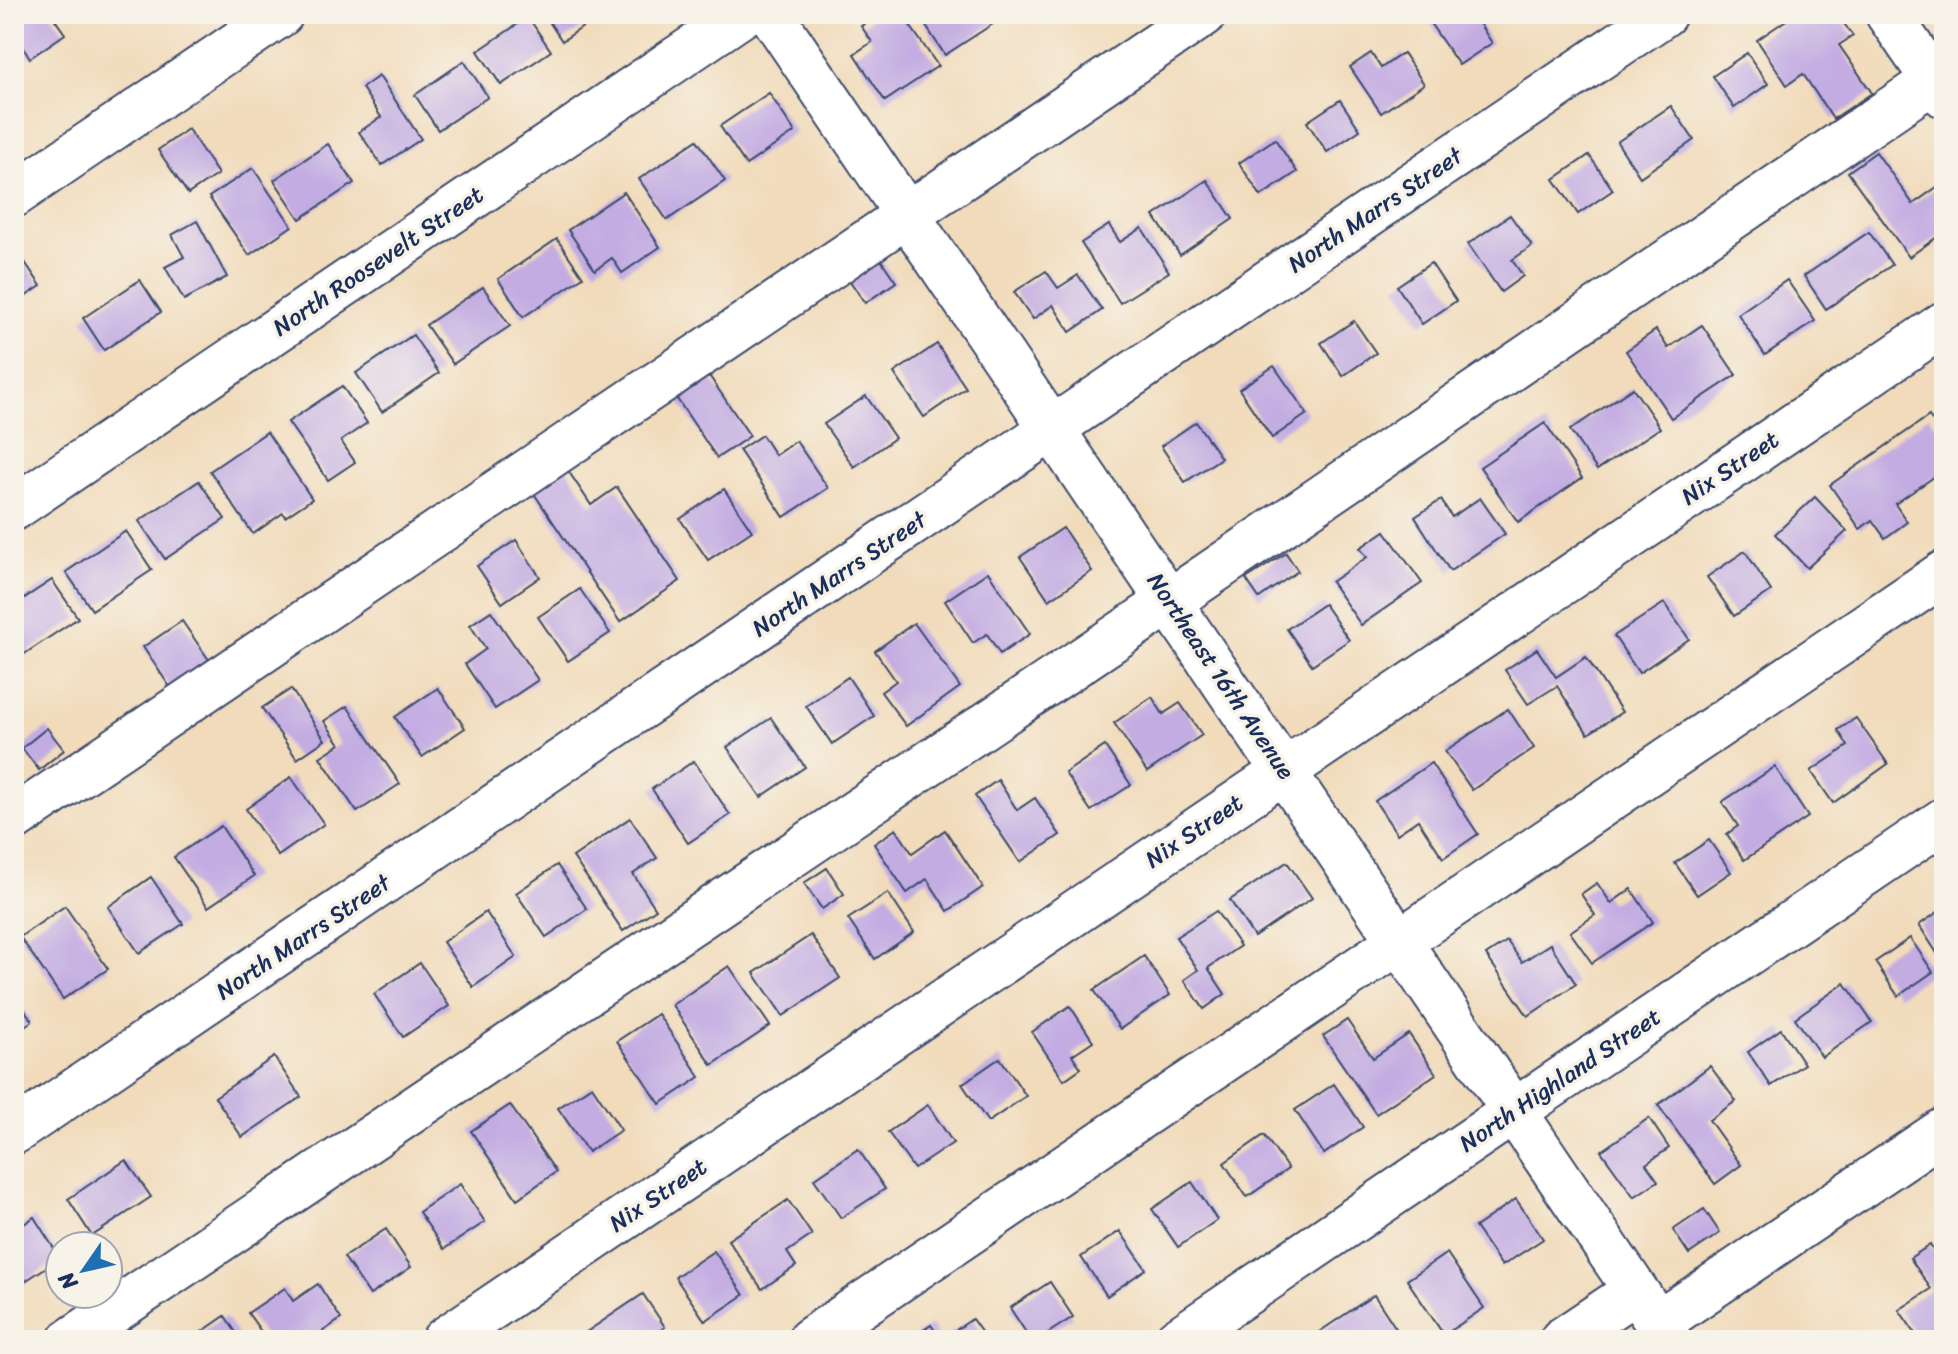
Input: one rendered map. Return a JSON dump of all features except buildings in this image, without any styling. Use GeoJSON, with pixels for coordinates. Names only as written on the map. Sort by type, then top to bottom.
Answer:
{"type":"FeatureCollection","features":[{"type":"Feature","properties":{"kind":"street"},"geometry":{"type":"LineString","coordinates":[[14,195],[281,14]]}},
{"type":"Feature","properties":{"kind":"street","name":"North Roosevelt Street"},"geometry":{"type":"LineString","coordinates":[[14,508],[743,14]]}},
{"type":"Feature","properties":{"kind":"street","name":"Northeast 16th Avenue"},"geometry":{"type":"LineString","coordinates":[[771,14],[1654,1318]]}},
{"type":"Feature","properties":{"kind":"street"},"geometry":{"type":"LineString","coordinates":[[14,819],[1204,14]]}},
{"type":"Feature","properties":{"kind":"street","name":"North Marrs Street"},"geometry":{"type":"LineString","coordinates":[[14,1132],[1664,14]]}},
{"type":"Feature","properties":{"kind":"street"},"geometry":{"type":"LineString","coordinates":[[71,1340],[1939,87],[1888,14]]}},
{"type":"Feature","properties":{"kind":"street","name":"Nix Street"},"geometry":{"type":"LineString","coordinates":[[444,1340],[1944,324]]}},
{"type":"Feature","properties":{"kind":"street"},"geometry":{"type":"LineString","coordinates":[[810,1340],[1944,573]]}},
{"type":"Feature","properties":{"kind":"street","name":"North Highland Street"},"geometry":{"type":"LineString","coordinates":[[1177,1340],[1944,820]]}},
{"type":"Feature","properties":{"kind":"street"},"geometry":{"type":"LineString","coordinates":[[1562,1340],[1654,1318],[1944,1130]]}}]}
